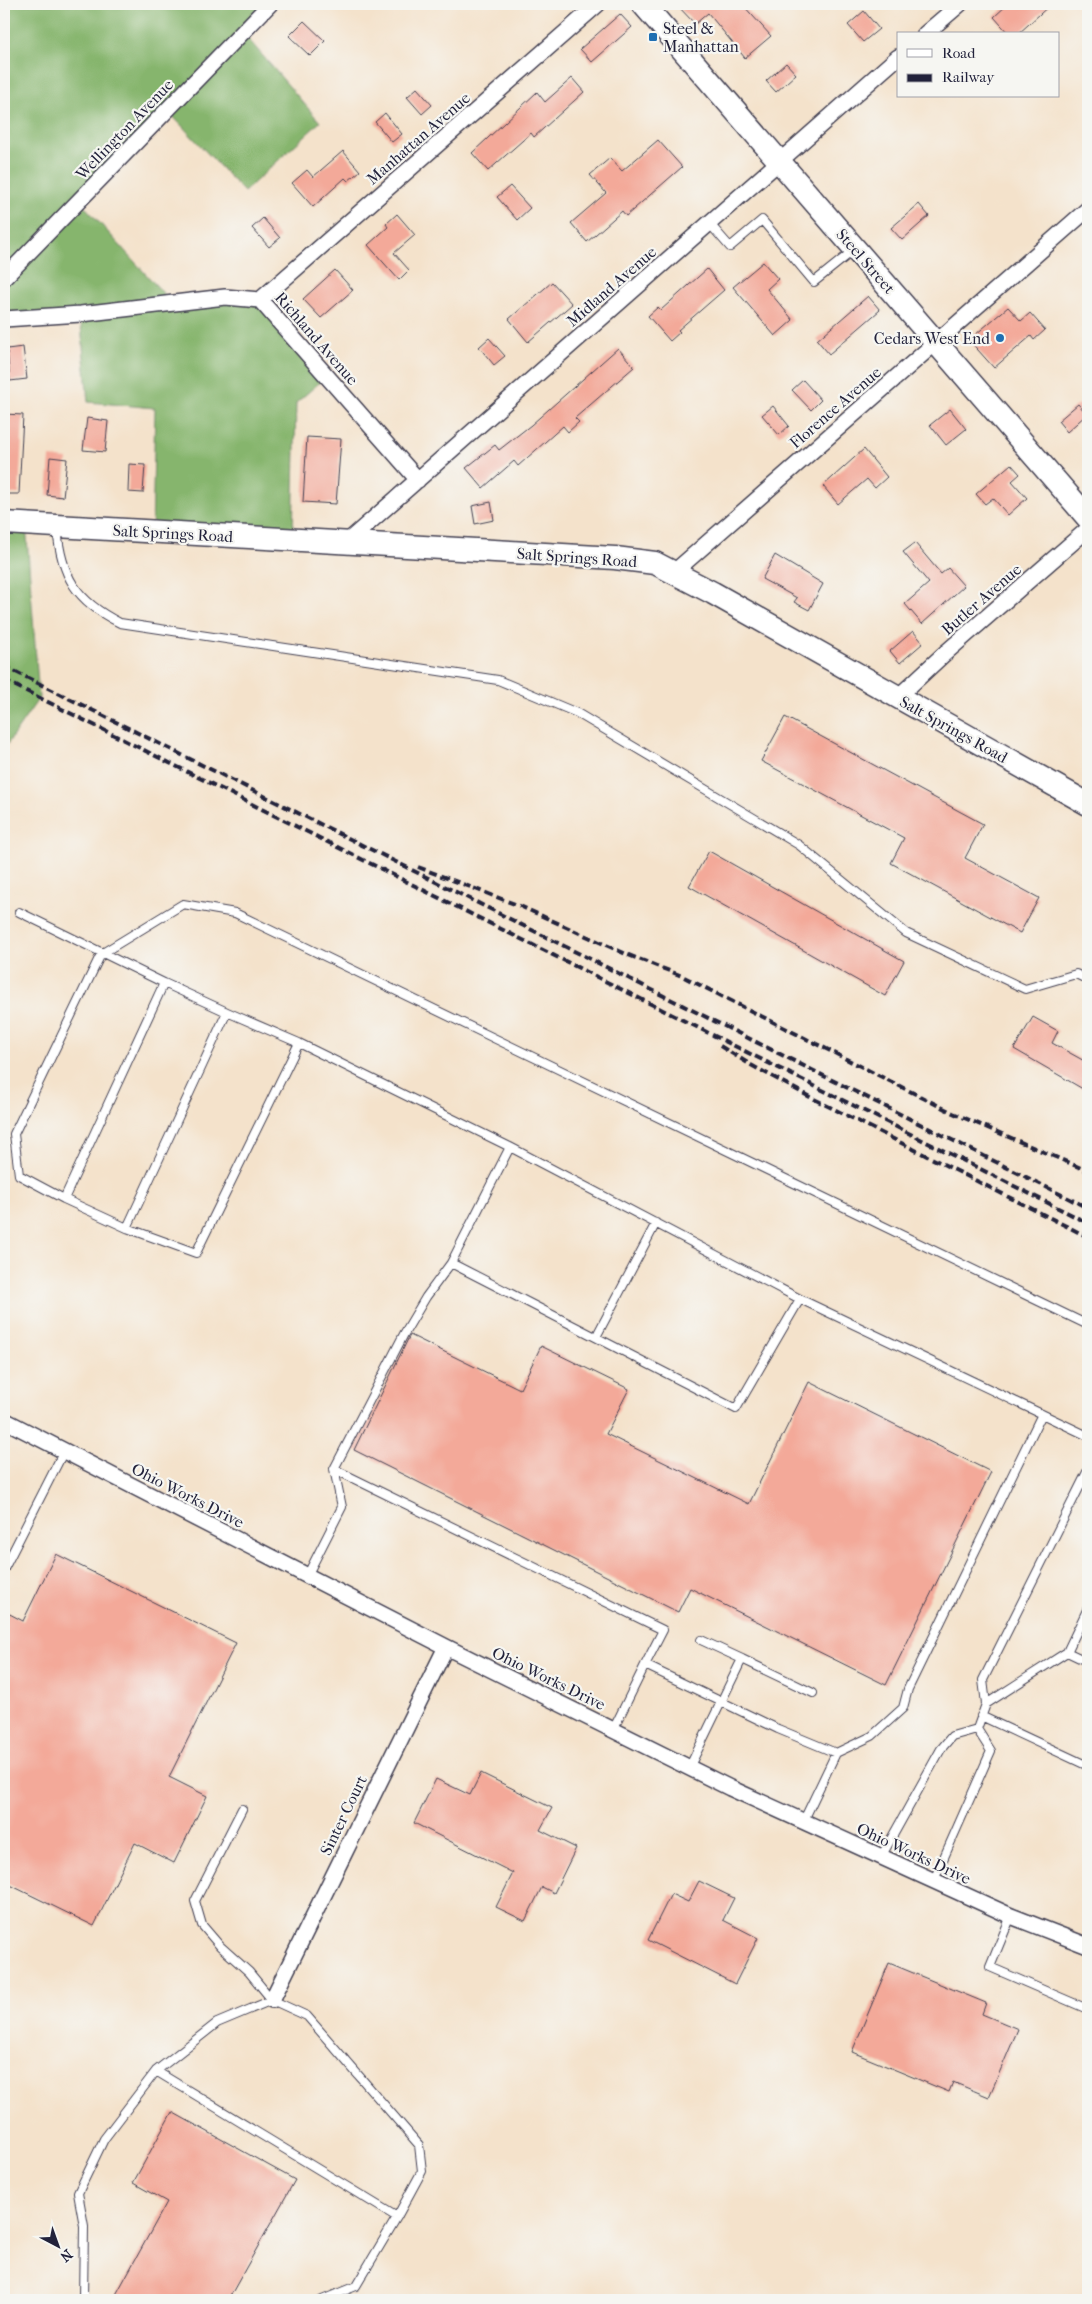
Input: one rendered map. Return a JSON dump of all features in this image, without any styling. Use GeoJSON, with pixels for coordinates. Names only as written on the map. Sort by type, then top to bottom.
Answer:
{"type":"FeatureCollection","features":[{"type":"Feature","properties":{"kind":"street","name":"Wellington Avenue"},"geometry":{"type":"LineString","coordinates":[[4,278],[270,4]]}},
{"type":"Feature","properties":{"kind":"street","name":"Manhattan Avenue"},"geometry":{"type":"LineString","coordinates":[[260,300],[598,4]]}},
{"type":"Feature","properties":{"kind":"street","name":"Steel Street"},"geometry":{"type":"LineString","coordinates":[[643,4],[1088,518]]}},
{"type":"Feature","properties":{"kind":"street"},"geometry":{"type":"LineString","coordinates":[[927,32],[960,4]]}},
{"type":"Feature","properties":{"kind":"street","name":"Midland Avenue"},"geometry":{"type":"LineString","coordinates":[[347,542],[897,58]]}},
{"type":"Feature","properties":{"kind":"street","name":"Florence Avenue"},"geometry":{"type":"LineString","coordinates":[[673,573],[1088,209]]}},
{"type":"Feature","properties":{"kind":"street","name":"Richland Avenue"},"geometry":{"type":"LineString","coordinates":[[4,319],[81,314],[225,297],[260,300],[418,480]]}},
{"type":"Feature","properties":{"kind":"street","name":"Salt Springs Road"},"geometry":{"type":"LineString","coordinates":[[4,523],[347,542],[655,563],[1088,804]]}},
{"type":"Feature","properties":{"kind":"street","name":"Butler Avenue"},"geometry":{"type":"LineString","coordinates":[[898,697],[942,655],[1088,529]]}},
{"type":"Feature","properties":{"kind":"street","name":"Ohio Works Drive"},"geometry":{"type":"LineString","coordinates":[[4,1420],[446,1647],[689,1768],[1010,1916],[1088,1946]]}},
{"type":"Feature","properties":{"kind":"street","name":"Sinter Court"},"geometry":{"type":"LineString","coordinates":[[272,2000],[446,1647]]}},
{"type":"Feature","properties":{"kind":"lane"},"geometry":{"type":"LineString","coordinates":[[709,223],[730,248],[762,220],[814,282],[855,249]]}},
{"type":"Feature","properties":{"kind":"lane"},"geometry":{"type":"LineString","coordinates":[[57,526],[60,557],[71,583],[96,611],[120,623],[498,680],[577,713],[799,844],[906,933],[1025,989],[1076,974],[1088,980]]}},
{"type":"Feature","properties":{"kind":"lane"},"geometry":{"type":"LineString","coordinates":[[299,1043],[196,1253],[127,1228],[18,1175],[14,1134],[101,954],[182,904],[235,913],[1088,1325]]}},
{"type":"Feature","properties":{"kind":"lane"},"geometry":{"type":"LineString","coordinates":[[19,912],[101,954],[299,1043],[510,1147],[800,1299],[1088,1436]]}},
{"type":"Feature","properties":{"kind":"lane"},"geometry":{"type":"LineString","coordinates":[[64,1199],[164,983]]}},
{"type":"Feature","properties":{"kind":"lane"},"geometry":{"type":"LineString","coordinates":[[127,1228],[227,1012]]}},
{"type":"Feature","properties":{"kind":"lane"},"geometry":{"type":"LineString","coordinates":[[307,1576],[342,1507],[334,1469],[404,1334],[426,1297],[452,1262],[510,1147]]}},
{"type":"Feature","properties":{"kind":"lane"},"geometry":{"type":"LineString","coordinates":[[596,1337],[656,1224]]}},
{"type":"Feature","properties":{"kind":"lane"},"geometry":{"type":"LineString","coordinates":[[452,1262],[736,1409],[800,1299]]}},
{"type":"Feature","properties":{"kind":"lane"},"geometry":{"type":"LineString","coordinates":[[803,1822],[836,1753],[872,1736],[903,1708],[908,1689],[1042,1414]]}},
{"type":"Feature","properties":{"kind":"lane"},"geometry":{"type":"LineString","coordinates":[[4,1569],[7,1555],[64,1451]]}},
{"type":"Feature","properties":{"kind":"lane"},"geometry":{"type":"LineString","coordinates":[[334,1469],[663,1630],[613,1730]]}},
{"type":"Feature","properties":{"kind":"lane"},"geometry":{"type":"LineString","coordinates":[[934,1880],[990,1751],[977,1729],[986,1704],[983,1680],[1088,1470]]}},
{"type":"Feature","properties":{"kind":"lane"},"geometry":{"type":"LineString","coordinates":[[986,1704],[1067,1652],[1088,1608]]}},
{"type":"Feature","properties":{"kind":"lane"},"geometry":{"type":"LineString","coordinates":[[701,1640],[813,1693]]}},
{"type":"Feature","properties":{"kind":"lane"},"geometry":{"type":"LineString","coordinates":[[1067,1652],[1088,1662]]}},
{"type":"Feature","properties":{"kind":"lane"},"geometry":{"type":"LineString","coordinates":[[689,1768],[742,1659]]}},
{"type":"Feature","properties":{"kind":"lane"},"geometry":{"type":"LineString","coordinates":[[645,1665],[778,1729],[836,1753]]}},
{"type":"Feature","properties":{"kind":"lane"},"geometry":{"type":"LineString","coordinates":[[981,1716],[1088,1765]]}},
{"type":"Feature","properties":{"kind":"lane"},"geometry":{"type":"LineString","coordinates":[[881,1857],[946,1742],[952,1736],[977,1729]]}},
{"type":"Feature","properties":{"kind":"lane"},"geometry":{"type":"LineString","coordinates":[[242,1809],[195,1901],[202,1925],[220,1946],[249,1972],[272,2000],[307,2016],[419,2145],[422,2171],[356,2286],[322,2300]]}},
{"type":"Feature","properties":{"kind":"lane"},"geometry":{"type":"LineString","coordinates":[[1010,1916],[990,1967],[1086,2008],[1088,2002]]}},
{"type":"Feature","properties":{"kind":"lane"},"geometry":{"type":"LineString","coordinates":[[83,2300],[84,2226],[78,2193],[104,2140],[156,2072],[217,2023],[272,2000]]}},
{"type":"Feature","properties":{"kind":"lane"},"geometry":{"type":"LineString","coordinates":[[156,2072],[397,2217]]}},
{"type":"Feature","properties":{"kind":"green space"},"geometry":{"type":"Polygon","coordinates":[[[4,4],[270,4],[243,33],[320,122],[244,192],[167,110],[79,200],[172,303],[260,300],[327,376],[296,403],[293,540],[152,532],[155,408],[88,402],[80,314],[4,319],[4,4]]]}},
{"type":"Feature","properties":{"kind":"green space"},"geometry":{"type":"Polygon","coordinates":[[[4,523],[26,524],[39,698],[6,746],[4,745],[4,523]]]}},
{"type":"Feature","properties":{"kind":"building"},"geometry":{"type":"Polygon","coordinates":[[[676,4],[742,4],[771,36],[745,58],[708,13],[695,24],[676,4]]]}},
{"type":"Feature","properties":{"kind":"building"},"geometry":{"type":"Polygon","coordinates":[[[1008,4],[1051,4],[1020,32],[1007,32],[994,17],[1008,4]]]}},
{"type":"Feature","properties":{"kind":"building"},"geometry":{"type":"Polygon","coordinates":[[[864,11],[879,29],[863,42],[848,25],[864,11]]]}},
{"type":"Feature","properties":{"kind":"building"},"geometry":{"type":"Polygon","coordinates":[[[620,14],[632,27],[592,62],[580,49],[620,14]]]}},
{"type":"Feature","properties":{"kind":"building"},"geometry":{"type":"Polygon","coordinates":[[[304,21],[325,41],[310,56],[289,36],[304,21]]]}},
{"type":"Feature","properties":{"kind":"building"},"geometry":{"type":"Polygon","coordinates":[[[786,63],[796,74],[776,92],[766,81],[786,63]]]}},
{"type":"Feature","properties":{"kind":"building"},"geometry":{"type":"Polygon","coordinates":[[[572,78],[584,92],[534,137],[531,133],[488,171],[472,153],[537,92],[545,102],[572,78]]]}},
{"type":"Feature","properties":{"kind":"building"},"geometry":{"type":"Polygon","coordinates":[[[417,88],[432,105],[422,114],[407,97],[417,88]]]}},
{"type":"Feature","properties":{"kind":"building"},"geometry":{"type":"Polygon","coordinates":[[[385,113],[402,134],[392,142],[375,122],[385,113]]]}},
{"type":"Feature","properties":{"kind":"building"},"geometry":{"type":"Polygon","coordinates":[[[658,140],[682,167],[626,216],[622,211],[587,242],[571,223],[606,193],[590,175],[610,158],[622,171],[658,140]]]}},
{"type":"Feature","properties":{"kind":"building"},"geometry":{"type":"Polygon","coordinates":[[[343,151],[360,171],[348,181],[345,178],[313,207],[292,183],[307,170],[313,177],[343,151]]]}},
{"type":"Feature","properties":{"kind":"building"},"geometry":{"type":"Polygon","coordinates":[[[510,186],[530,208],[517,220],[497,197],[510,186]]]}},
{"type":"Feature","properties":{"kind":"building"},"geometry":{"type":"Polygon","coordinates":[[[919,204],[929,216],[902,240],[891,228],[919,204]]]}},
{"type":"Feature","properties":{"kind":"building"},"geometry":{"type":"Polygon","coordinates":[[[397,214],[415,235],[394,253],[409,270],[399,280],[368,245],[388,227],[386,224],[397,214]]]}},
{"type":"Feature","properties":{"kind":"building"},"geometry":{"type":"Polygon","coordinates":[[[263,218],[280,238],[269,247],[252,228],[263,218]]]}},
{"type":"Feature","properties":{"kind":"building"},"geometry":{"type":"Polygon","coordinates":[[[763,262],[778,279],[767,289],[793,320],[775,336],[733,287],[763,262]]]}},
{"type":"Feature","properties":{"kind":"building"},"geometry":{"type":"Polygon","coordinates":[[[707,269],[724,290],[678,330],[680,332],[670,341],[648,316],[658,307],[661,310],[707,269]]]}},
{"type":"Feature","properties":{"kind":"building"},"geometry":{"type":"Polygon","coordinates":[[[335,270],[353,290],[321,318],[303,299],[335,270]]]}},
{"type":"Feature","properties":{"kind":"building"},"geometry":{"type":"Polygon","coordinates":[[[552,282],[572,304],[528,342],[509,319],[552,282]]]}},
{"type":"Feature","properties":{"kind":"building"},"geometry":{"type":"Polygon","coordinates":[[[868,296],[880,310],[829,354],[817,340],[868,296]]]}},
{"type":"Feature","properties":{"kind":"building","name":"Cedars West End"},"geometry":{"type":"Polygon","coordinates":[[[1008,307],[1021,321],[1030,313],[1045,330],[1034,340],[1031,336],[994,368],[969,340],[1008,307]]]}},
{"type":"Feature","properties":{"kind":"building"},"geometry":{"type":"Polygon","coordinates":[[[489,338],[505,356],[494,365],[479,347],[489,338]]]}},
{"type":"Feature","properties":{"kind":"building"},"geometry":{"type":"Polygon","coordinates":[[[23,347],[27,379],[10,381],[7,349],[23,347]]]}},
{"type":"Feature","properties":{"kind":"building"},"geometry":{"type":"Polygon","coordinates":[[[618,348],[634,367],[575,418],[579,422],[568,432],[563,426],[518,466],[514,461],[483,488],[466,468],[495,445],[499,450],[531,425],[618,348]]]}},
{"type":"Feature","properties":{"kind":"building"},"geometry":{"type":"Polygon","coordinates":[[[803,380],[821,400],[811,410],[792,390],[803,380]]]}},
{"type":"Feature","properties":{"kind":"building"},"geometry":{"type":"Polygon","coordinates":[[[1078,404],[1087,414],[1067,432],[1058,421],[1078,404]]]}},
{"type":"Feature","properties":{"kind":"building"},"geometry":{"type":"Polygon","coordinates":[[[773,406],[789,426],[779,435],[762,415],[773,406]]]}},
{"type":"Feature","properties":{"kind":"building"},"geometry":{"type":"Polygon","coordinates":[[[950,409],[966,429],[946,445],[930,425],[950,409]]]}},
{"type":"Feature","properties":{"kind":"building"},"geometry":{"type":"Polygon","coordinates":[[[4,414],[23,415],[19,494],[4,494],[4,414]]]}},
{"type":"Feature","properties":{"kind":"building"},"geometry":{"type":"Polygon","coordinates":[[[87,418],[108,421],[105,452],[83,450],[87,418]]]}},
{"type":"Feature","properties":{"kind":"building"},"geometry":{"type":"Polygon","coordinates":[[[307,437],[341,439],[336,504],[303,502],[307,437]]]}},
{"type":"Feature","properties":{"kind":"building"},"geometry":{"type":"Polygon","coordinates":[[[864,449],[887,477],[875,488],[867,479],[838,504],[823,486],[864,449]]]}},
{"type":"Feature","properties":{"kind":"building"},"geometry":{"type":"Polygon","coordinates":[[[50,457],[67,459],[63,497],[47,495],[50,457]]]}},
{"type":"Feature","properties":{"kind":"building"},"geometry":{"type":"Polygon","coordinates":[[[129,464],[145,465],[143,493],[128,492],[129,464]]]}},
{"type":"Feature","properties":{"kind":"building"},"geometry":{"type":"Polygon","coordinates":[[[1011,464],[1020,474],[1012,481],[1027,498],[1008,515],[993,498],[985,504],[976,494],[1011,464]]]}},
{"type":"Feature","properties":{"kind":"building"},"geometry":{"type":"Polygon","coordinates":[[[491,502],[494,520],[475,524],[472,506],[491,502]]]}},
{"type":"Feature","properties":{"kind":"building"},"geometry":{"type":"Polygon","coordinates":[[[915,543],[941,574],[948,568],[964,586],[922,624],[905,604],[929,583],[903,552],[915,543]]]}},
{"type":"Feature","properties":{"kind":"building"},"geometry":{"type":"Polygon","coordinates":[[[775,555],[823,584],[809,610],[794,602],[797,598],[762,579],[775,555]]]}},
{"type":"Feature","properties":{"kind":"building"},"geometry":{"type":"Polygon","coordinates":[[[913,631],[923,643],[900,663],[890,651],[913,631]]]}},
{"type":"Feature","properties":{"kind":"building"},"geometry":{"type":"Polygon","coordinates":[[[785,717],[983,824],[965,858],[1039,898],[1020,933],[891,863],[904,838],[761,761],[785,717]]]}},
{"type":"Feature","properties":{"kind":"building"},"geometry":{"type":"Polygon","coordinates":[[[709,851],[904,961],[885,996],[689,886],[709,851]]]}},
{"type":"Feature","properties":{"kind":"building"},"geometry":{"type":"Polygon","coordinates":[[[1033,1017],[1058,1031],[1052,1043],[1088,1063],[1088,1092],[1014,1049],[1033,1017]]]}},
{"type":"Feature","properties":{"kind":"building"},"geometry":{"type":"Polygon","coordinates":[[[410,1335],[520,1389],[541,1346],[629,1389],[606,1434],[749,1504],[809,1382],[991,1472],[886,1685],[690,1588],[678,1612],[354,1450],[410,1335]]]}},
{"type":"Feature","properties":{"kind":"building"},"geometry":{"type":"Polygon","coordinates":[[[56,1554],[236,1643],[169,1777],[207,1796],[174,1863],[135,1843],[94,1926],[4,1882],[4,1611],[23,1621],[56,1554]]]}},
{"type":"Feature","properties":{"kind":"building"},"geometry":{"type":"Polygon","coordinates":[[[481,1773],[552,1808],[540,1830],[576,1848],[554,1893],[542,1887],[525,1921],[496,1907],[513,1873],[414,1823],[436,1779],[470,1795],[481,1773]]]}},
{"type":"Feature","properties":{"kind":"building"},"geometry":{"type":"Polygon","coordinates":[[[699,1881],[734,1898],[723,1920],[758,1938],[735,1984],[648,1940],[671,1894],[688,1902],[699,1881]]]}},
{"type":"Feature","properties":{"kind":"building"},"geometry":{"type":"Polygon","coordinates":[[[889,1963],[986,2003],[982,2014],[1018,2029],[989,2097],[953,2082],[949,2092],[852,2052],[889,1963]]]}},
{"type":"Feature","properties":{"kind":"building"},"geometry":{"type":"Polygon","coordinates":[[[172,2112],[295,2180],[228,2300],[113,2300],[167,2202],[133,2183],[172,2112]]]}},
{"type":"Feature","properties":{"kind":"railway"},"geometry":{"type":"LineString","coordinates":[[4,666],[1088,1208]]}},
{"type":"Feature","properties":{"kind":"railway"},"geometry":{"type":"LineString","coordinates":[[4,680],[1088,1223]]}},
{"type":"Feature","properties":{"kind":"railway"},"geometry":{"type":"LineString","coordinates":[[418,867],[520,906],[626,954],[682,976],[953,1113],[1088,1171]]}},
{"type":"Feature","properties":{"kind":"railway"},"geometry":{"type":"LineString","coordinates":[[720,1046],[810,1097],[1088,1237]]}},
{"type":"Feature","properties":{"kind":"place","name":"Steel & Manhattan"},"geometry":{"type":"Point","coordinates":[653,37]}},
{"type":"Feature","properties":{"kind":"place","name":"Cedars West End"},"geometry":{"type":"Point","coordinates":[1000,338]}}]}
